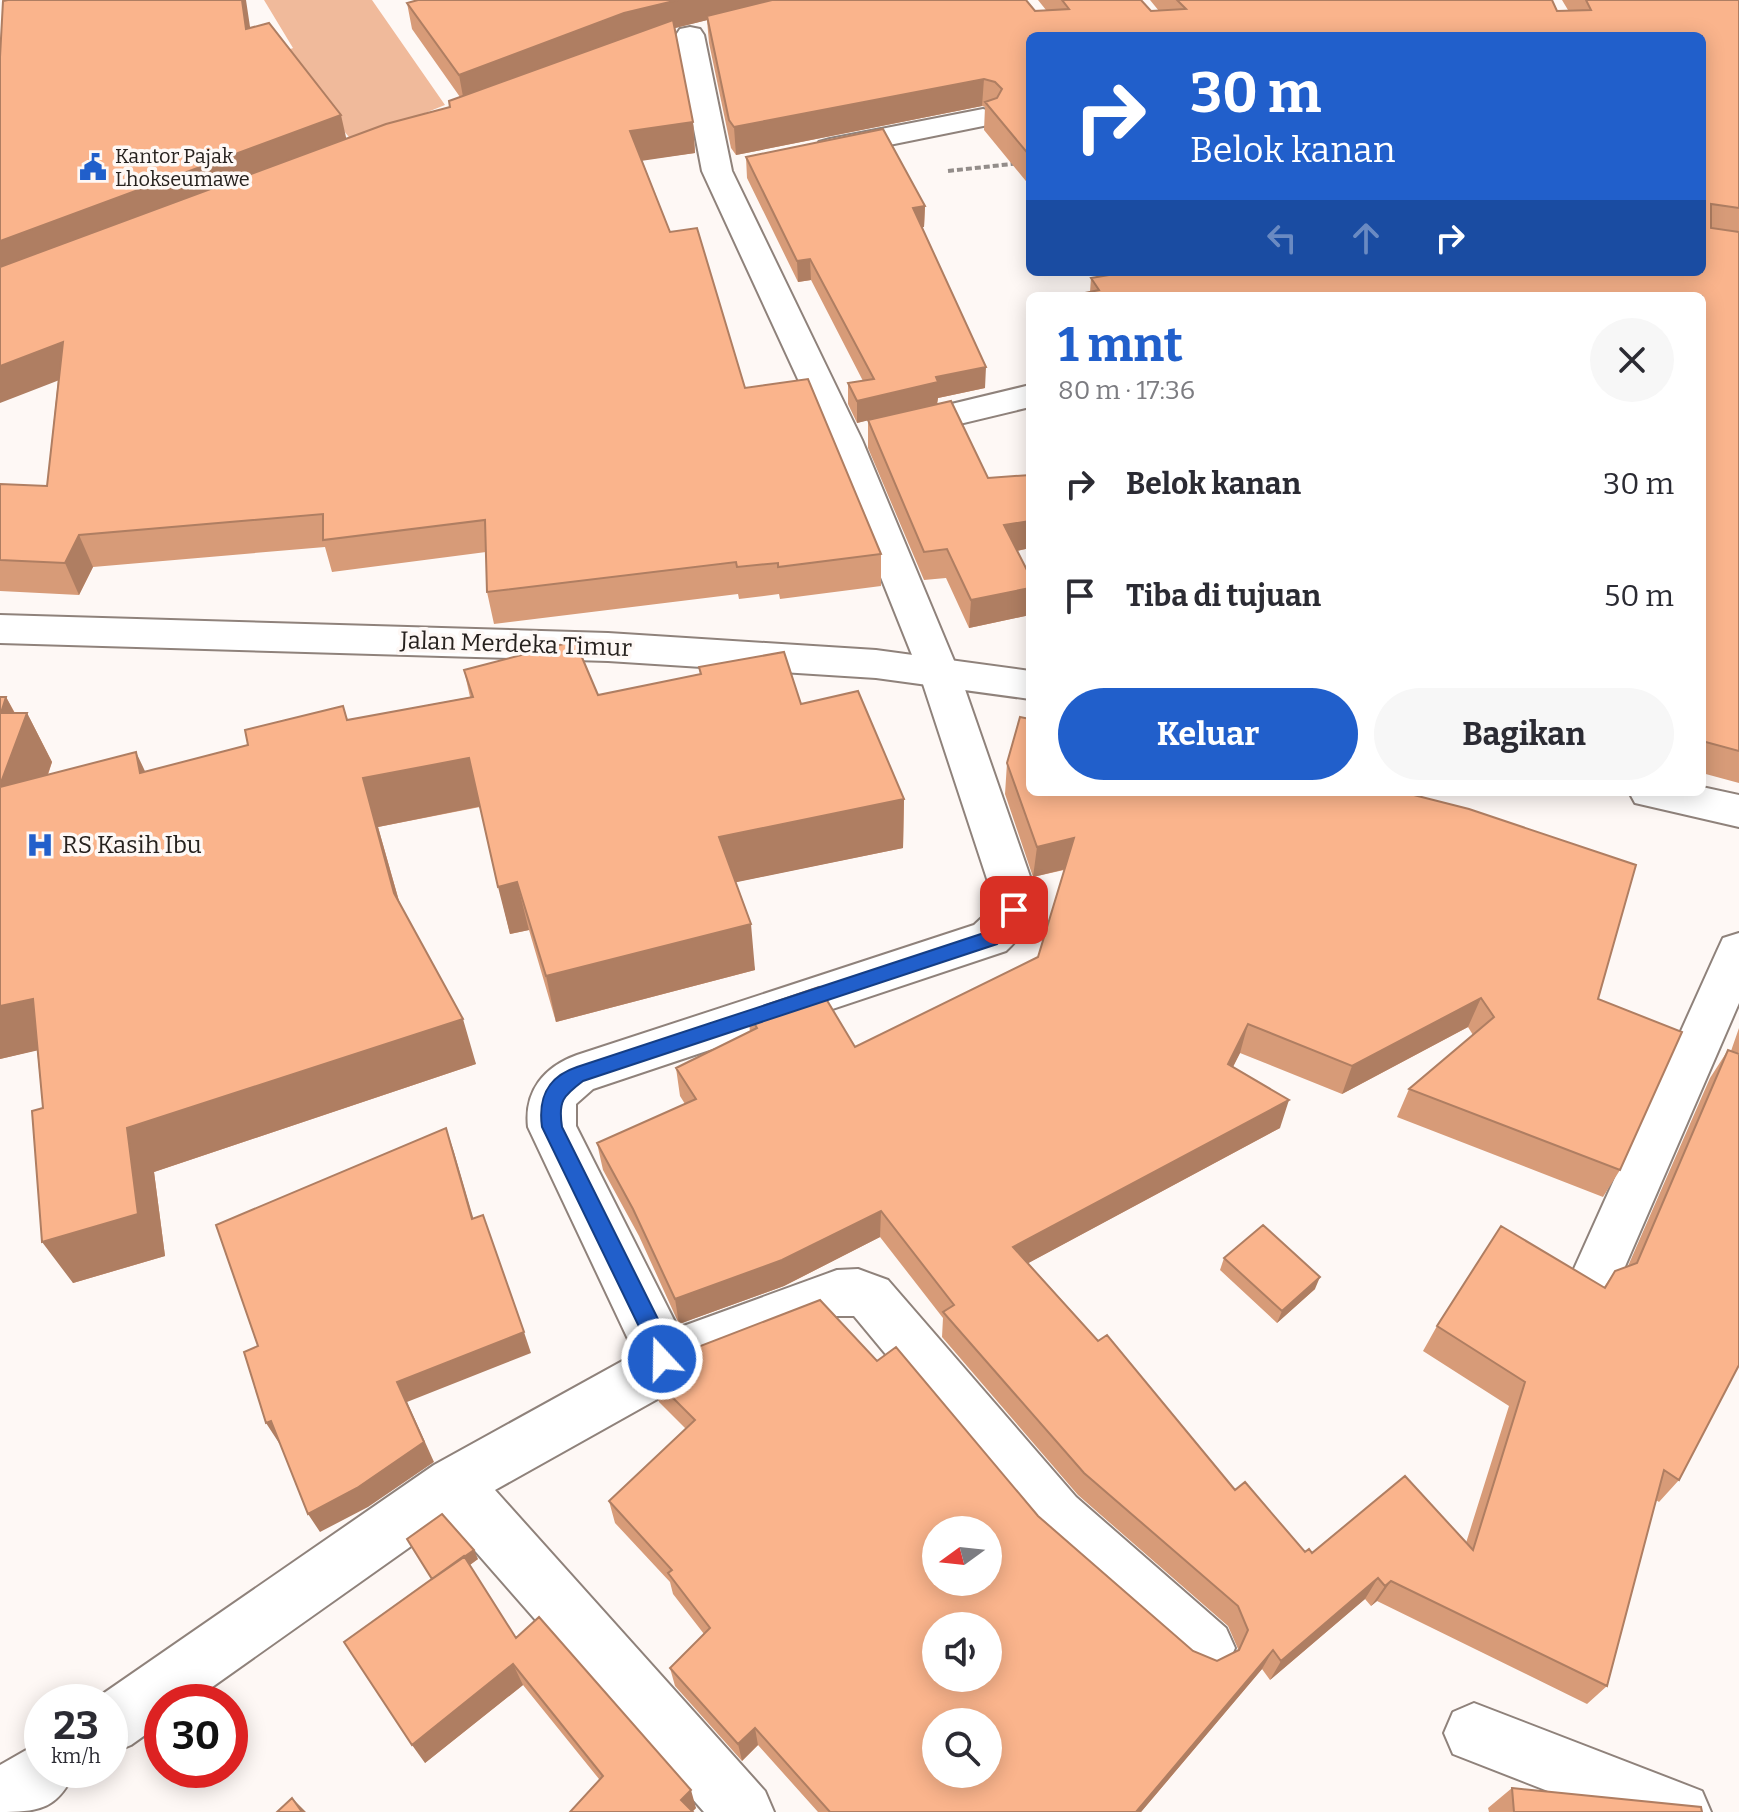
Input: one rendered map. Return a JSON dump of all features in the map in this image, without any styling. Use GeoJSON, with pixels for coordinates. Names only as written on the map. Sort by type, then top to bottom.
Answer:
{"type":"FeatureCollection","features":[{"type":"Feature","properties":{"kind":"street"},"geometry":{"type":"LineString","coordinates":[[662,1359],[657,1339],[552,1127],[549,1106],[554,1091],[577,1075],[990,938],[1007,924],[1014,910],[1013,891],[940,675],[733,168],[691,35]]}},
{"type":"Feature","properties":{"kind":"street"},"geometry":{"type":"LineString","coordinates":[[795,155],[983,118]]}},
{"type":"Feature","properties":{"kind":"street"},"geometry":{"type":"LineString","coordinates":[[844,440],[1026,397]]}},
{"type":"Feature","properties":{"kind":"street","name":"Jalan Merdeka Timur"},"geometry":{"type":"LineString","coordinates":[[0,629],[608,647],[876,664],[1026,685]]}},
{"type":"Feature","properties":{"kind":"street"},"geometry":{"type":"LineString","coordinates":[[1669,796],[1739,811]]}},
{"type":"Feature","properties":{"kind":"street"},"geometry":{"type":"LineString","coordinates":[[1598,1271],[1739,951]]}},
{"type":"Feature","properties":{"kind":"street"},"geometry":{"type":"LineString","coordinates":[[128,1711],[453,1484],[651,1374],[662,1359],[837,1293],[858,1292],[870,1297],[1056,1516],[1206,1648]]}},
{"type":"Feature","properties":{"kind":"street"},"geometry":{"type":"LineString","coordinates":[[453,1484],[744,1812]]}},
{"type":"Feature","properties":{"kind":"street"},"geometry":{"type":"LineString","coordinates":[[1474,1733],[1681,1812]]}},
{"type":"Feature","properties":{"kind":"street"},"geometry":{"type":"LineString","coordinates":[[0,1801],[24,1784]]}},
{"type":"Feature","properties":{"kind":"shaded area"},"geometry":{"type":"Polygon","coordinates":[[[264,0],[372,0],[445,105],[353,142],[280,53],[293,48],[264,0]]]}},
{"type":"Feature","properties":{"kind":"building"},"geometry":{"type":"Polygon","coordinates":[[[242,0],[246,29],[269,23],[341,115],[0,241],[0,57],[3,1],[242,0]]]}},
{"type":"Feature","properties":{"kind":"building"},"geometry":{"type":"Polygon","coordinates":[[[418,0],[678,0],[624,13],[459,75],[407,3],[418,0]]]}},
{"type":"Feature","properties":{"kind":"building"},"geometry":{"type":"Polygon","coordinates":[[[772,0],[1026,0],[1035,11],[1069,9],[1062,0],[1141,0],[1151,11],[1186,9],[1177,0],[1552,0],[1557,11],[1591,10],[1586,0],[1739,0],[1739,208],[1711,204],[1711,228],[1739,232],[1739,751],[1706,742],[1706,292],[1090,292],[1099,290],[1091,278],[1103,276],[1706,276],[1706,32],[1026,32],[1026,151],[985,102],[997,98],[1002,89],[995,82],[984,79],[734,127],[729,120],[707,16],[772,0]]]}},
{"type":"Feature","properties":{"kind":"building"},"geometry":{"type":"Polygon","coordinates":[[[673,20],[693,122],[630,131],[670,232],[697,228],[745,388],[808,379],[881,554],[778,567],[778,563],[737,567],[736,562],[487,592],[485,520],[323,540],[323,514],[79,535],[65,563],[0,560],[0,484],[47,486],[63,342],[0,366],[0,267],[386,124],[450,107],[449,101],[673,20]]]}},
{"type":"Feature","properties":{"kind":"building"},"geometry":{"type":"Polygon","coordinates":[[[883,129],[925,206],[913,208],[986,367],[936,377],[938,382],[857,401],[848,383],[874,379],[810,259],[797,261],[746,157],[883,129]]]}},
{"type":"Feature","properties":{"kind":"building"},"geometry":{"type":"Polygon","coordinates":[[[951,401],[988,478],[1026,475],[1026,522],[1004,525],[1026,568],[1026,589],[971,600],[947,549],[924,552],[868,420],[951,401]]]}},
{"type":"Feature","properties":{"kind":"building"},"geometry":{"type":"Polygon","coordinates":[[[575,641],[598,695],[701,674],[699,667],[784,652],[801,704],[858,691],[904,799],[719,837],[751,924],[546,976],[517,882],[498,887],[469,758],[363,778],[394,893],[463,1019],[127,1128],[138,1214],[42,1242],[32,1111],[43,1108],[33,999],[0,1006],[0,787],[136,752],[140,773],[248,745],[245,730],[343,706],[347,720],[473,697],[464,670],[575,641]]]}},
{"type":"Feature","properties":{"kind":"building"},"geometry":{"type":"Polygon","coordinates":[[[0,697],[6,697],[1,713],[27,713],[0,785],[0,697]]]}},
{"type":"Feature","properties":{"kind":"building"},"geometry":{"type":"Polygon","coordinates":[[[1020,717],[1026,718],[1026,796],[1418,796],[1469,809],[1636,865],[1598,999],[1682,1032],[1620,1170],[1409,1089],[1494,1017],[1481,998],[1352,1066],[1248,1024],[1228,1064],[1289,1100],[1013,1247],[1098,1341],[1107,1335],[1235,1490],[1245,1482],[1305,1552],[1309,1549],[1312,1553],[1405,1476],[1473,1550],[1525,1382],[1437,1326],[1501,1226],[1605,1288],[1615,1271],[1637,1263],[1728,1050],[1739,1054],[1739,1365],[1679,1480],[1664,1470],[1607,1686],[1391,1581],[1385,1586],[1378,1578],[1281,1661],[1273,1650],[1136,1812],[830,1812],[755,1728],[738,1744],[670,1668],[710,1628],[668,1573],[672,1570],[609,1501],[695,1420],[653,1378],[668,1370],[677,1355],[820,1300],[877,1361],[896,1347],[1038,1516],[1193,1651],[1217,1661],[1239,1650],[1248,1630],[1238,1606],[1084,1473],[943,1312],[954,1305],[881,1211],[782,1260],[675,1299],[633,1209],[597,1143],[696,1099],[676,1068],[757,1028],[748,1012],[819,987],[855,1047],[1038,957],[1074,838],[1037,847],[1007,763],[1020,717]]]}},
{"type":"Feature","properties":{"kind":"building"},"geometry":{"type":"Polygon","coordinates":[[[446,1128],[472,1219],[483,1215],[524,1332],[397,1382],[424,1442],[357,1488],[308,1514],[271,1421],[266,1423],[244,1352],[258,1346],[216,1225],[446,1128]]]}},
{"type":"Feature","properties":{"kind":"building"},"geometry":{"type":"Polygon","coordinates":[[[1263,1225],[1320,1277],[1282,1311],[1224,1258],[1263,1225]]]}},
{"type":"Feature","properties":{"kind":"building"},"geometry":{"type":"Polygon","coordinates":[[[442,1514],[474,1550],[432,1579],[407,1539],[442,1514]]]}},
{"type":"Feature","properties":{"kind":"building"},"geometry":{"type":"Polygon","coordinates":[[[464,1556],[516,1638],[539,1617],[691,1790],[681,1800],[693,1812],[570,1812],[603,1776],[513,1664],[412,1745],[344,1642],[464,1556]]]}},
{"type":"Feature","properties":{"kind":"building"},"geometry":{"type":"Polygon","coordinates":[[[1512,1788],[1701,1807],[1702,1812],[1514,1812],[1512,1788]]]}},
{"type":"Feature","properties":{"kind":"building"},"geometry":{"type":"Polygon","coordinates":[[[292,1798],[302,1812],[277,1812],[292,1798]]]}},
{"type":"Feature","properties":{"kind":"place","name":"Kantor Pajak Lhokseumawe"},"geometry":{"type":"Point","coordinates":[93,167]}},
{"type":"Feature","properties":{"kind":"place","name":"RS Kasih Ibu"},"geometry":{"type":"Point","coordinates":[40,845]}},
{"type":"Feature","properties":{"kind":"route"},"geometry":{"type":"LineString","coordinates":[[662,1359],[657,1339],[552,1127],[549,1106],[554,1091],[577,1075],[990,938],[1007,924],[1014,910]]}}]}
